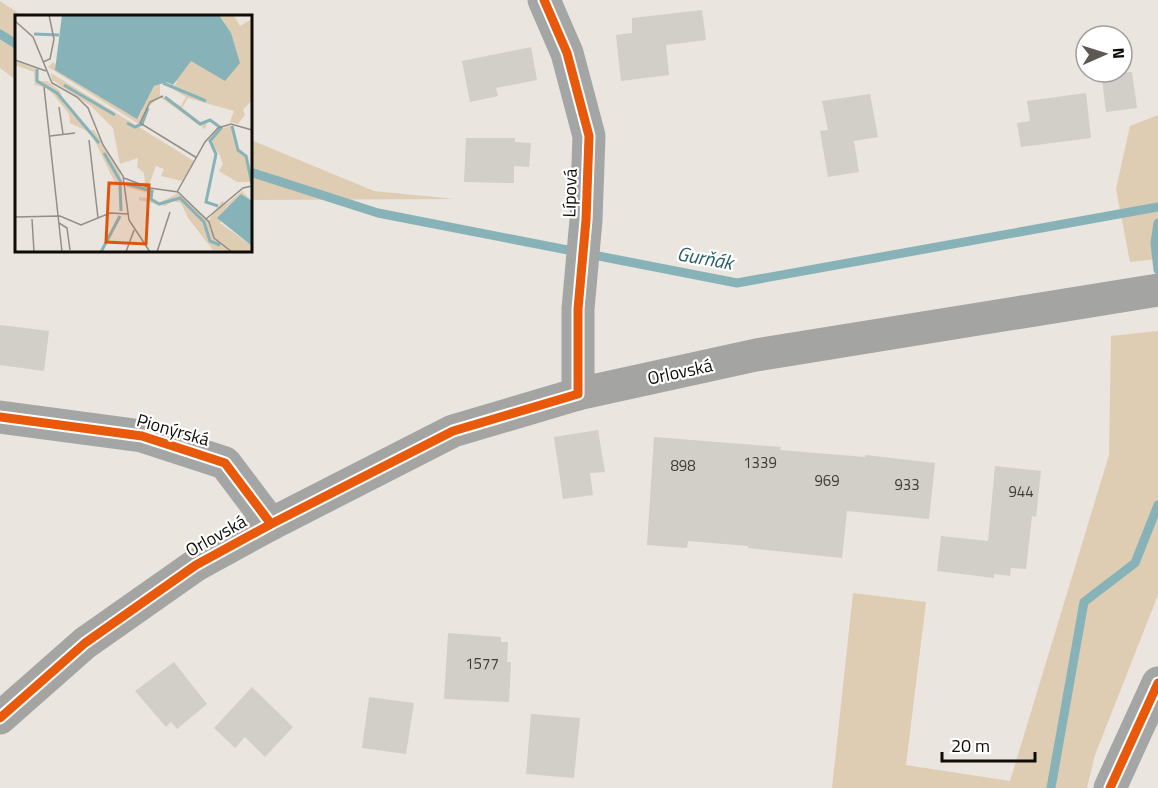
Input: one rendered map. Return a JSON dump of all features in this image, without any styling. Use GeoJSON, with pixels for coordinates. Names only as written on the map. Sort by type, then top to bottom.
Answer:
{"type":"FeatureCollection","features":[{"type":"Feature","properties":{"kind":"main road","name":"Orlovská"},"geometry":{"type":"LineString","coordinates":[[0,718],[85,643],[196,565],[453,431],[578,394],[756,355],[1148,292]]}},
{"type":"Feature","properties":{"kind":"street","name":"Lípová"},"geometry":{"type":"LineString","coordinates":[[544,0],[567,52],[589,136],[586,220],[578,309],[578,394]]}},
{"type":"Feature","properties":{"kind":"street","name":"Pionýrská"},"geometry":{"type":"LineString","coordinates":[[0,417],[142,436],[225,463],[271,524]]}},
{"type":"Feature","properties":{"kind":"street"},"geometry":{"type":"LineString","coordinates":[[1110,788],[1158,682]]}},
{"type":"Feature","properties":{"kind":"shaded area"},"geometry":{"type":"Polygon","coordinates":[[[0,1],[21,15],[15,15],[15,79],[0,68],[0,1]]]}},
{"type":"Feature","properties":{"kind":"shaded area"},"geometry":{"type":"Polygon","coordinates":[[[1158,115],[1158,259],[1130,262],[1116,189],[1130,126],[1158,115]]]}},
{"type":"Feature","properties":{"kind":"shaded area"},"geometry":{"type":"Polygon","coordinates":[[[252,140],[374,191],[455,199],[252,200],[252,140]]]}},
{"type":"Feature","properties":{"kind":"shaded area"},"geometry":{"type":"Polygon","coordinates":[[[1158,331],[1158,595],[1095,755],[1087,788],[832,788],[853,593],[926,602],[906,765],[1010,781],[1109,455],[1111,336],[1158,331]]]}},
{"type":"Feature","properties":{"kind":"building"},"geometry":{"type":"Polygon","coordinates":[[[702,10],[706,40],[666,45],[669,75],[621,81],[616,35],[632,33],[632,18],[702,10]]]}},
{"type":"Feature","properties":{"kind":"building"},"geometry":{"type":"Polygon","coordinates":[[[531,47],[537,80],[496,88],[498,96],[470,102],[462,61],[531,47]]]}},
{"type":"Feature","properties":{"kind":"building"},"geometry":{"type":"Polygon","coordinates":[[[1102,84],[1134,84],[1137,108],[1106,112],[1102,84]]]}},
{"type":"Feature","properties":{"kind":"building"},"geometry":{"type":"Polygon","coordinates":[[[1086,93],[1091,138],[1021,147],[1017,123],[1030,121],[1027,101],[1086,93]]]}},
{"type":"Feature","properties":{"kind":"building"},"geometry":{"type":"Polygon","coordinates":[[[870,94],[878,137],[854,141],[859,172],[828,177],[820,131],[828,130],[822,101],[870,94]]]}},
{"type":"Feature","properties":{"kind":"building"},"geometry":{"type":"Polygon","coordinates":[[[466,138],[515,138],[515,142],[531,143],[529,167],[514,166],[514,183],[464,182],[466,138]]]}},
{"type":"Feature","properties":{"kind":"building"},"geometry":{"type":"Polygon","coordinates":[[[0,325],[49,331],[44,371],[0,365],[0,325]]]}},
{"type":"Feature","properties":{"kind":"building"},"geometry":{"type":"Polygon","coordinates":[[[598,430],[605,472],[590,473],[593,495],[563,499],[554,437],[598,430]]]}},
{"type":"Feature","properties":{"kind":"building"},"geometry":{"type":"Polygon","coordinates":[[[654,437],[935,463],[929,519],[847,511],[842,558],[688,541],[687,548],[647,545],[654,437]]]}},
{"type":"Feature","properties":{"kind":"building"},"geometry":{"type":"Polygon","coordinates":[[[995,466],[1041,471],[1036,517],[1032,516],[1026,569],[1011,568],[1010,576],[994,574],[994,578],[937,571],[941,536],[988,541],[995,466]]]}},
{"type":"Feature","properties":{"kind":"building"},"geometry":{"type":"Polygon","coordinates":[[[448,633],[501,637],[501,642],[508,642],[507,662],[511,662],[509,702],[444,699],[448,633]]]}},
{"type":"Feature","properties":{"kind":"building"},"geometry":{"type":"Polygon","coordinates":[[[174,662],[207,704],[177,729],[171,722],[166,727],[135,691],[174,662]]]}},
{"type":"Feature","properties":{"kind":"building"},"geometry":{"type":"Polygon","coordinates":[[[252,687],[293,727],[265,757],[245,737],[235,748],[214,728],[252,687]]]}},
{"type":"Feature","properties":{"kind":"building"},"geometry":{"type":"Polygon","coordinates":[[[369,697],[414,703],[406,754],[362,748],[369,697]]]}},
{"type":"Feature","properties":{"kind":"building"},"geometry":{"type":"Polygon","coordinates":[[[531,714],[580,718],[574,778],[526,774],[531,714]]]}},
{"type":"Feature","properties":{"kind":"waterway","name":"Gurňák"},"geometry":{"type":"LineString","coordinates":[[0,34],[15,43]]}},
{"type":"Feature","properties":{"kind":"waterway","name":"Gurňák"},"geometry":{"type":"LineString","coordinates":[[252,173],[378,213],[737,283],[1158,207]]}},
{"type":"Feature","properties":{"kind":"waterway"},"geometry":{"type":"LineString","coordinates":[[1158,223],[1155,243],[1158,270]]}},
{"type":"Feature","properties":{"kind":"waterway"},"geometry":{"type":"LineString","coordinates":[[1051,788],[1084,602],[1135,563],[1158,505]]}},
{"type":"Feature","properties":{"kind":"cycle path"},"geometry":{"type":"LineString","coordinates":[[0,718],[85,643],[196,565],[453,431],[578,394],[578,309],[586,220],[589,136],[567,53],[544,0]]}},
{"type":"Feature","properties":{"kind":"cycle path"},"geometry":{"type":"LineString","coordinates":[[0,417],[142,436],[225,463],[271,524]]}},
{"type":"Feature","properties":{"kind":"cycle path"},"geometry":{"type":"LineString","coordinates":[[1110,788],[1158,683]]}}]}
